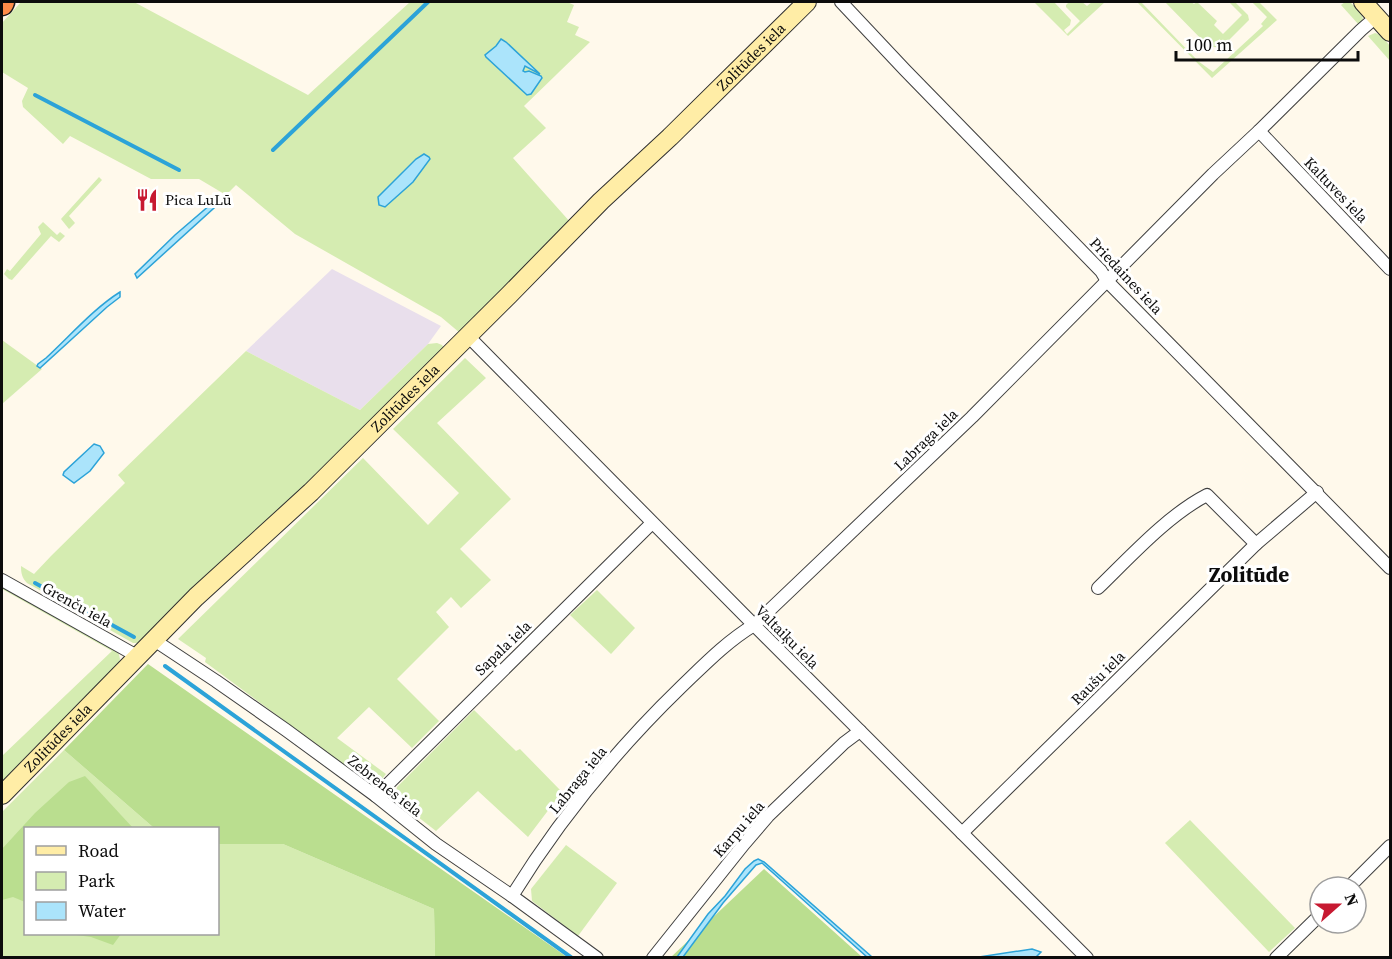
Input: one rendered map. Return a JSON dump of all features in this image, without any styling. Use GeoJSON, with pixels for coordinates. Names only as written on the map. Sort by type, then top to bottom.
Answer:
{"type":"FeatureCollection","features":[{"type":"Feature","properties":{"kind":"street","name":"Zolitūdes iela"},"geometry":{"type":"LineString","coordinates":[[2,795],[196,597],[311,492],[602,201],[807,2]]}},
{"type":"Feature","properties":{"kind":"street","name":"Priedaines iela"},"geometry":{"type":"LineString","coordinates":[[842,2],[1101,271],[1107,280],[1390,568]]}},
{"type":"Feature","properties":{"kind":"street"},"geometry":{"type":"LineString","coordinates":[[1363,2],[1390,32]]}},
{"type":"Feature","properties":{"kind":"street","name":"Labraga iela"},"geometry":{"type":"LineString","coordinates":[[512,896],[555,832],[601,773],[697,671],[737,636],[754,625],[972,417],[1213,174],[1376,17]]}},
{"type":"Feature","properties":{"kind":"street","name":"Kaltuves iela"},"geometry":{"type":"LineString","coordinates":[[1259,131],[1390,269]]}},
{"type":"Feature","properties":{"kind":"street","name":"Valtaiķu iela"},"geometry":{"type":"LineString","coordinates":[[468,336],[1087,957]]}},
{"type":"Feature","properties":{"kind":"street","name":"Raušu iela"},"geometry":{"type":"LineString","coordinates":[[962,833],[1256,544],[1317,492]]}},
{"type":"Feature","properties":{"kind":"street"},"geometry":{"type":"LineString","coordinates":[[1098,588],[1146,541],[1191,503],[1207,495],[1256,544]]}},
{"type":"Feature","properties":{"kind":"street","name":"Sapala iela"},"geometry":{"type":"LineString","coordinates":[[376,796],[652,523]]}},
{"type":"Feature","properties":{"kind":"street","name":"Grenču iela"},"geometry":{"type":"LineString","coordinates":[[2,580],[137,656]]}},
{"type":"Feature","properties":{"kind":"street","name":"Zebrenes iela"},"geometry":{"type":"LineString","coordinates":[[154,640],[286,730],[376,796],[436,844],[597,957]]}},
{"type":"Feature","properties":{"kind":"street","name":"Karpu iela"},"geometry":{"type":"LineString","coordinates":[[653,957],[768,816],[844,743],[860,731]]}},
{"type":"Feature","properties":{"kind":"street"},"geometry":{"type":"LineString","coordinates":[[1361,875],[1390,846]]}},
{"type":"Feature","properties":{"kind":"street"},"geometry":{"type":"LineString","coordinates":[[1276,957],[1308,926]]}},
{"type":"Feature","properties":{"kind":"shaded area"},"geometry":{"type":"Polygon","coordinates":[[[332,269],[441,326],[428,344],[360,410],[246,351],[332,269]]]}},
{"type":"Feature","properties":{"kind":"green space"},"geometry":{"type":"Polygon","coordinates":[[[21,2],[134,2],[308,95],[410,2],[567,2],[574,5],[567,22],[579,27],[575,35],[590,42],[524,106],[546,128],[513,158],[571,223],[460,333],[441,317],[295,234],[236,185],[226,195],[199,179],[151,179],[70,136],[63,144],[23,107],[22,101],[28,88],[2,72],[2,23],[21,2]],[[421,155],[379,197],[385,207],[421,155]]]}},
{"type":"Feature","properties":{"kind":"green space"},"geometry":{"type":"Polygon","coordinates":[[[1034,2],[1054,2],[1071,20],[1070,25],[1064,30],[1067,34],[1080,21],[1066,7],[1069,2],[1082,2],[1087,6],[1092,2],[1105,2],[1068,36],[1034,2]]]}},
{"type":"Feature","properties":{"kind":"green space"},"geometry":{"type":"Polygon","coordinates":[[[1137,2],[1141,2],[1198,61],[1213,72],[1263,26],[1261,24],[1267,17],[1252,2],[1259,2],[1277,20],[1212,78],[1137,2]]]}},
{"type":"Feature","properties":{"kind":"green space"},"geometry":{"type":"Polygon","coordinates":[[[1165,2],[1194,4],[1197,2],[1217,21],[1214,25],[1223,34],[1242,15],[1229,2],[1235,2],[1248,15],[1249,20],[1222,47],[1209,47],[1165,2]]]}},
{"type":"Feature","properties":{"kind":"green space"},"geometry":{"type":"Polygon","coordinates":[[[1350,2],[1361,13],[1363,19],[1359,25],[1341,5],[1350,2]]]}},
{"type":"Feature","properties":{"kind":"green space"},"geometry":{"type":"Polygon","coordinates":[[[1375,33],[1381,35],[1390,46],[1390,61],[1368,36],[1375,33]]]}},
{"type":"Feature","properties":{"kind":"green space"},"geometry":{"type":"Polygon","coordinates":[[[99,177],[102,180],[69,216],[75,223],[69,229],[61,219],[99,177]]]}},
{"type":"Feature","properties":{"kind":"green space"},"geometry":{"type":"Polygon","coordinates":[[[43,222],[57,235],[60,232],[65,236],[59,242],[51,236],[12,280],[9,279],[4,274],[7,269],[10,271],[41,234],[38,227],[43,222]]]}},
{"type":"Feature","properties":{"kind":"green space"},"geometry":{"type":"Polygon","coordinates":[[[2,340],[42,369],[2,404],[2,340]]]}},
{"type":"Feature","properties":{"kind":"green space"},"geometry":{"type":"Polygon","coordinates":[[[437,343],[444,348],[441,356],[141,643],[133,643],[27,583],[24,579],[21,566],[34,574],[125,483],[118,475],[246,351],[360,410],[428,344],[437,343]]]}},
{"type":"Feature","properties":{"kind":"green space"},"geometry":{"type":"Polygon","coordinates":[[[465,358],[486,378],[437,423],[511,499],[460,549],[491,580],[461,608],[451,597],[436,612],[449,627],[397,679],[439,721],[412,748],[369,707],[337,738],[386,774],[382,779],[366,781],[205,662],[206,658],[178,639],[363,458],[428,525],[459,493],[393,429],[465,358]]]}},
{"type":"Feature","properties":{"kind":"green space"},"geometry":{"type":"Polygon","coordinates":[[[2,586],[118,651],[120,659],[118,667],[44,738],[2,785],[2,756],[112,651],[2,589],[2,586]]]}},
{"type":"Feature","properties":{"kind":"green space"},"geometry":{"type":"Polygon","coordinates":[[[597,590],[635,628],[611,654],[570,615],[597,590]]]}},
{"type":"Feature","properties":{"kind":"green space"},"geometry":{"type":"Polygon","coordinates":[[[148,664],[567,957],[435,957],[434,909],[283,844],[219,844],[219,827],[153,827],[64,750],[148,664]]]}},
{"type":"Feature","properties":{"kind":"green space"},"geometry":{"type":"Polygon","coordinates":[[[474,710],[516,751],[520,749],[562,792],[528,837],[478,791],[436,831],[395,799],[397,787],[474,710]]]}},
{"type":"Feature","properties":{"kind":"green space"},"geometry":{"type":"Polygon","coordinates":[[[64,750],[153,827],[24,827],[24,935],[219,935],[219,844],[283,844],[434,909],[435,957],[2,958],[2,812],[64,750]]]}},
{"type":"Feature","properties":{"kind":"green space"},"geometry":{"type":"Polygon","coordinates":[[[85,776],[132,827],[24,827],[24,902],[13,897],[2,900],[2,849],[35,813],[69,782],[85,776]]]}},
{"type":"Feature","properties":{"kind":"green space"},"geometry":{"type":"Polygon","coordinates":[[[1190,820],[1295,928],[1269,952],[1165,843],[1190,820]]]}},
{"type":"Feature","properties":{"kind":"green space"},"geometry":{"type":"Polygon","coordinates":[[[566,845],[617,883],[578,936],[532,901],[531,889],[566,845]]]}},
{"type":"Feature","properties":{"kind":"green space"},"geometry":{"type":"Polygon","coordinates":[[[764,869],[861,956],[862,957],[670,958],[764,869]]]}},
{"type":"Feature","properties":{"kind":"green space"},"geometry":{"type":"Polygon","coordinates":[[[76,935],[120,935],[113,945],[91,937],[76,935]]]}},
{"type":"Feature","properties":{"kind":"water"},"geometry":{"type":"Polygon","coordinates":[[[501,39],[540,74],[525,66],[523,71],[529,71],[542,78],[531,94],[527,95],[486,57],[485,55],[501,39]]]}},
{"type":"Feature","properties":{"kind":"water"},"geometry":{"type":"Polygon","coordinates":[[[424,154],[430,159],[413,182],[385,207],[379,205],[378,197],[416,159],[424,154]]]}},
{"type":"Feature","properties":{"kind":"water"},"geometry":{"type":"Polygon","coordinates":[[[210,205],[214,208],[137,278],[135,274],[210,205]]]}},
{"type":"Feature","properties":{"kind":"water"},"geometry":{"type":"Polygon","coordinates":[[[120,292],[120,297],[40,368],[37,366],[91,315],[120,292]]]}},
{"type":"Feature","properties":{"kind":"water"},"geometry":{"type":"Polygon","coordinates":[[[94,444],[100,446],[104,453],[90,471],[74,483],[63,475],[64,472],[94,444]]]}},
{"type":"Feature","properties":{"kind":"water"},"geometry":{"type":"Polygon","coordinates":[[[758,859],[872,957],[867,957],[762,863],[756,865],[723,903],[683,957],[677,957],[745,869],[758,859]]]}},
{"type":"Feature","properties":{"kind":"water"},"geometry":{"type":"Polygon","coordinates":[[[1032,949],[1041,952],[1036,957],[979,957],[1032,949]]]}},
{"type":"Feature","properties":{"kind":"waterway"},"geometry":{"type":"LineString","coordinates":[[273,150],[428,2]]}},
{"type":"Feature","properties":{"kind":"waterway"},"geometry":{"type":"LineString","coordinates":[[35,95],[179,170]]}},
{"type":"Feature","properties":{"kind":"waterway"},"geometry":{"type":"LineString","coordinates":[[35,583],[134,637]]}},
{"type":"Feature","properties":{"kind":"waterway"},"geometry":{"type":"LineString","coordinates":[[165,666],[572,958]]}},
{"type":"Feature","properties":{"kind":"place","name":"Pica LuLū"},"geometry":{"type":"Point","coordinates":[147,200]}},
{"type":"Feature","properties":{"kind":"district","name":"Zolitūde"},"geometry":{"type":"Point","coordinates":[1249,575]}}]}
